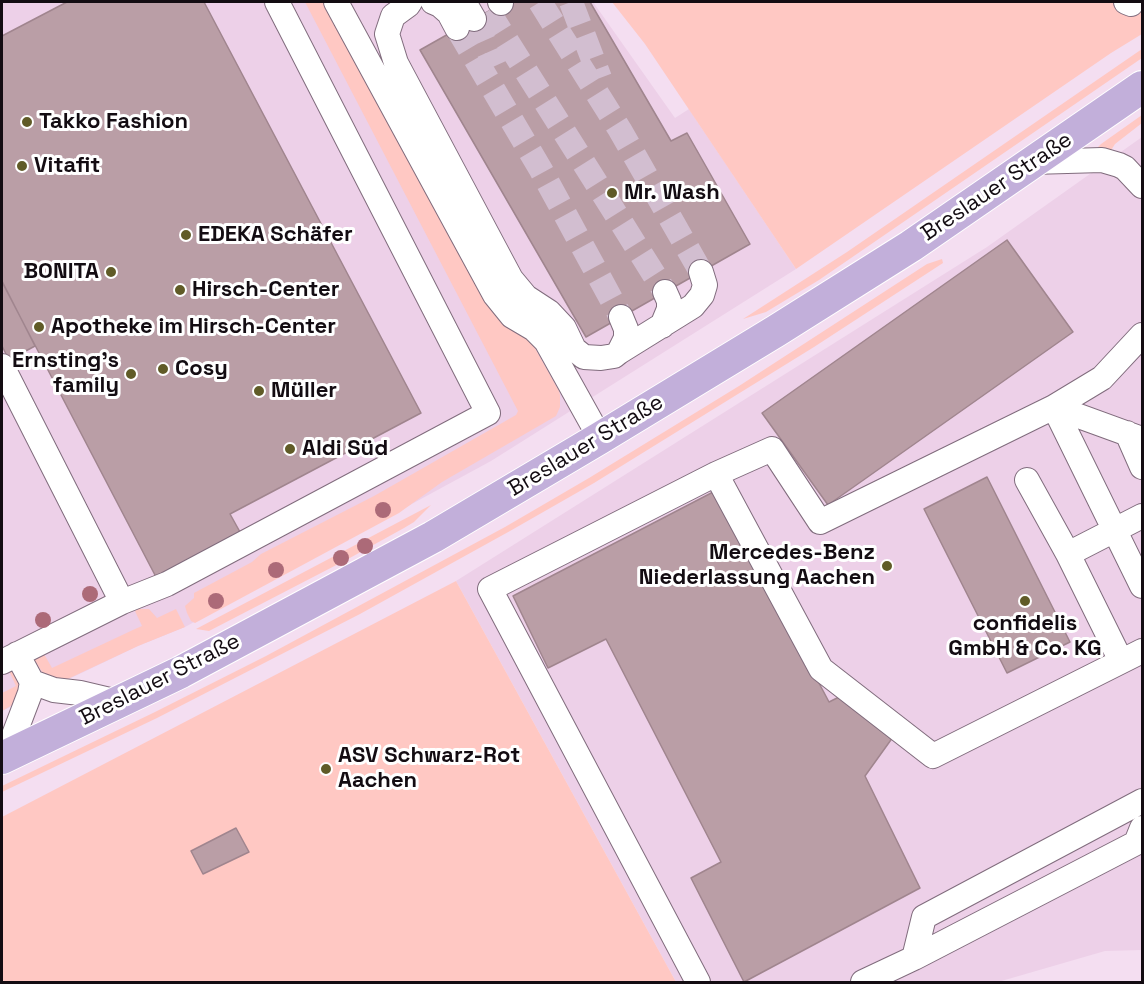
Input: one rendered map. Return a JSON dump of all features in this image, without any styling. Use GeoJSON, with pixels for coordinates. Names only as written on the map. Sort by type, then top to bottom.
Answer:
{"type":"FeatureCollection","features":[{"type":"Feature","properties":{"kind":"main road","name":"Breslauer Straße"},"geometry":{"type":"LineString","coordinates":[[4,757],[242,639],[434,537],[776,332],[901,252],[1143,87]]}},
{"type":"Feature","properties":{"kind":"lane"},"geometry":{"type":"LineString","coordinates":[[118,702],[80,693],[54,690],[32,681],[9,658],[122,602],[167,584],[488,413],[277,2]]}},
{"type":"Feature","properties":{"kind":"lane"},"geometry":{"type":"LineString","coordinates":[[336,2],[495,295],[512,316],[534,329],[546,341],[600,438]]}},
{"type":"Feature","properties":{"kind":"lane"},"geometry":{"type":"LineString","coordinates":[[410,2],[393,16],[387,34],[396,63],[511,279],[526,297],[549,312],[564,328],[574,349],[584,357],[614,356],[693,306],[702,295],[705,285],[701,272]]}},
{"type":"Feature","properties":{"kind":"lane"},"geometry":{"type":"LineString","coordinates":[[433,2],[449,13],[481,9]]}},
{"type":"Feature","properties":{"kind":"lane"},"geometry":{"type":"LineString","coordinates":[[1032,162],[1102,160],[1125,168],[1143,186]]}},
{"type":"Feature","properties":{"kind":"lane"},"geometry":{"type":"LineString","coordinates":[[662,326],[669,309],[665,292]]}},
{"type":"Feature","properties":{"kind":"lane"},"geometry":{"type":"LineString","coordinates":[[619,352],[626,338],[626,329],[621,317]]}},
{"type":"Feature","properties":{"kind":"lane"},"geometry":{"type":"LineString","coordinates":[[698,982],[490,588],[716,474],[772,449],[820,522],[1054,407],[1102,378],[1143,335]]}},
{"type":"Feature","properties":{"kind":"lane"},"geometry":{"type":"LineString","coordinates":[[2,366],[122,602]]}},
{"type":"Feature","properties":{"kind":"lane"},"geometry":{"type":"LineString","coordinates":[[1054,407],[1135,436],[1143,467]]}},
{"type":"Feature","properties":{"kind":"lane"},"geometry":{"type":"LineString","coordinates":[[1054,407],[1143,586]]}},
{"type":"Feature","properties":{"kind":"lane"},"geometry":{"type":"LineString","coordinates":[[716,474],[821,669],[933,756],[1143,651]]}},
{"type":"Feature","properties":{"kind":"lane"},"geometry":{"type":"LineString","coordinates":[[1027,480],[1068,554],[1121,661]]}},
{"type":"Feature","properties":{"kind":"lane"},"geometry":{"type":"LineString","coordinates":[[1068,554],[1143,516]]}},
{"type":"Feature","properties":{"kind":"lane"},"geometry":{"type":"LineString","coordinates":[[4,757],[30,693],[32,681]]}},
{"type":"Feature","properties":{"kind":"lane"},"geometry":{"type":"LineString","coordinates":[[914,958],[924,916],[1143,801]]}},
{"type":"Feature","properties":{"kind":"lane"},"geometry":{"type":"LineString","coordinates":[[863,982],[1136,843],[1143,828]]}},
{"type":"Feature","properties":{"kind":"shaded area"},"geometry":{"type":"Polygon","coordinates":[[[2,2],[593,2],[675,118],[689,109],[796,269],[491,461],[185,627],[138,646],[2,711],[2,2]]]}},
{"type":"Feature","properties":{"kind":"shaded area"},"geometry":{"type":"Polygon","coordinates":[[[305,2],[327,2],[489,306],[499,320],[531,341],[559,391],[560,407],[556,416],[442,482],[399,513],[195,623],[191,621],[185,606],[194,598],[194,593],[252,562],[261,554],[374,496],[516,415],[518,411],[305,2]]]}},
{"type":"Feature","properties":{"kind":"shaded area"},"geometry":{"type":"Polygon","coordinates":[[[612,2],[1142,2],[1142,34],[796,269],[645,44],[612,2]]]}},
{"type":"Feature","properties":{"kind":"shaded area"},"geometry":{"type":"Polygon","coordinates":[[[1142,49],[1142,58],[819,280],[766,312],[743,319],[847,252],[1142,49]]]}},
{"type":"Feature","properties":{"kind":"shaded area"},"geometry":{"type":"Polygon","coordinates":[[[1142,115],[1142,123],[1115,144],[1110,152],[1099,151],[1098,147],[1101,144],[1142,115]]]}},
{"type":"Feature","properties":{"kind":"shaded area"},"geometry":{"type":"Polygon","coordinates":[[[1142,137],[1142,950],[1105,951],[998,982],[676,982],[456,581],[987,247],[1142,137]]]}},
{"type":"Feature","properties":{"kind":"shaded area"},"geometry":{"type":"Polygon","coordinates":[[[942,259],[943,263],[814,347],[594,483],[510,531],[360,614],[157,718],[2,792],[2,786],[266,656],[505,527],[739,386],[927,264],[942,259]]]}},
{"type":"Feature","properties":{"kind":"shaded area"},"geometry":{"type":"Polygon","coordinates":[[[431,505],[414,522],[348,559],[209,631],[196,629],[431,505]]]}},
{"type":"Feature","properties":{"kind":"shaded area","name":"ASV Schwarz-Rot Aachen"},"geometry":{"type":"Polygon","coordinates":[[[456,581],[676,982],[2,982],[2,817],[456,581]]]}},
{"type":"Feature","properties":{"kind":"shaded area"},"geometry":{"type":"Polygon","coordinates":[[[149,609],[157,618],[176,609],[185,627],[57,684],[44,675],[34,659],[44,654],[52,668],[142,626],[135,611],[149,609]]]}},
{"type":"Feature","properties":{"kind":"shaded area"},"geometry":{"type":"Polygon","coordinates":[[[12,669],[20,687],[21,700],[2,711],[2,693],[16,686],[9,671],[12,669]]]}},
{"type":"Feature","properties":{"kind":"building","name":"Hirsch-Center"},"geometry":{"type":"Polygon","coordinates":[[[67,2],[204,2],[421,413],[230,514],[240,532],[156,577],[2,282],[2,36],[67,2]]]}},
{"type":"Feature","properties":{"kind":"building","name":"Mr. Wash"},"geometry":{"type":"Polygon","coordinates":[[[505,2],[590,2],[671,141],[687,133],[750,244],[586,337],[420,50],[505,2]]]}},
{"type":"Feature","properties":{"kind":"building"},"geometry":{"type":"Polygon","coordinates":[[[1007,240],[1073,332],[828,505],[762,413],[1007,240]]]}},
{"type":"Feature","properties":{"kind":"building"},"geometry":{"type":"Polygon","coordinates":[[[2,281],[35,346],[9,360],[2,346],[2,281]]]}},
{"type":"Feature","properties":{"kind":"building"},"geometry":{"type":"Polygon","coordinates":[[[987,477],[1070,642],[1007,673],[924,509],[987,477]]]}},
{"type":"Feature","properties":{"kind":"building"},"geometry":{"type":"Polygon","coordinates":[[[717,490],[829,702],[843,695],[893,737],[865,776],[920,888],[744,982],[691,878],[721,862],[606,639],[548,668],[513,596],[717,490]]]}},
{"type":"Feature","properties":{"kind":"building"},"geometry":{"type":"Polygon","coordinates":[[[236,828],[249,852],[203,874],[191,851],[236,828]]]}},
{"type":"Feature","properties":{"kind":"tunnel"},"geometry":{"type":"LineString","coordinates":[[540,2],[620,130],[701,272]]}},
{"type":"Feature","properties":{"kind":"tunnel"},"geometry":{"type":"LineString","coordinates":[[571,2],[600,78]]}},
{"type":"Feature","properties":{"kind":"tunnel"},"geometry":{"type":"LineString","coordinates":[[488,11],[665,292]]}},
{"type":"Feature","properties":{"kind":"tunnel"},"geometry":{"type":"LineString","coordinates":[[474,19],[495,66]]}},
{"type":"Feature","properties":{"kind":"tunnel"},"geometry":{"type":"LineString","coordinates":[[457,28],[541,170],[621,317]]}},
{"type":"Feature","properties":{"kind":"place","name":"Takko Fashion"},"geometry":{"type":"Point","coordinates":[27,122]}},
{"type":"Feature","properties":{"kind":"place","name":"Vitafit"},"geometry":{"type":"Point","coordinates":[22,166]}},
{"type":"Feature","properties":{"kind":"place","name":"Mr. Wash"},"geometry":{"type":"Point","coordinates":[612,193]}},
{"type":"Feature","properties":{"kind":"place","name":"EDEKA Schäfer"},"geometry":{"type":"Point","coordinates":[186,235]}},
{"type":"Feature","properties":{"kind":"place","name":"BONITA"},"geometry":{"type":"Point","coordinates":[111,272]}},
{"type":"Feature","properties":{"kind":"place","name":"Hirsch-Center"},"geometry":{"type":"Point","coordinates":[180,290]}},
{"type":"Feature","properties":{"kind":"place","name":"Apotheke im Hirsch-Center"},"geometry":{"type":"Point","coordinates":[39,327]}},
{"type":"Feature","properties":{"kind":"place","name":"Cosy"},"geometry":{"type":"Point","coordinates":[163,369]}},
{"type":"Feature","properties":{"kind":"place","name":"Ernsting's family"},"geometry":{"type":"Point","coordinates":[131,374]}},
{"type":"Feature","properties":{"kind":"place","name":"Müller"},"geometry":{"type":"Point","coordinates":[259,391]}},
{"type":"Feature","properties":{"kind":"place","name":"Aldi Süd"},"geometry":{"type":"Point","coordinates":[290,449]}},
{"type":"Feature","properties":{"kind":"place","name":"Mercedes-Benz Niederlassung Aachen"},"geometry":{"type":"Point","coordinates":[887,566]}},
{"type":"Feature","properties":{"kind":"place","name":"confidelis GmbH & Co. KG"},"geometry":{"type":"Point","coordinates":[1025,601]}},
{"type":"Feature","properties":{"kind":"place","name":"ASV Schwarz-Rot Aachen"},"geometry":{"type":"Point","coordinates":[326,769]}}]}
